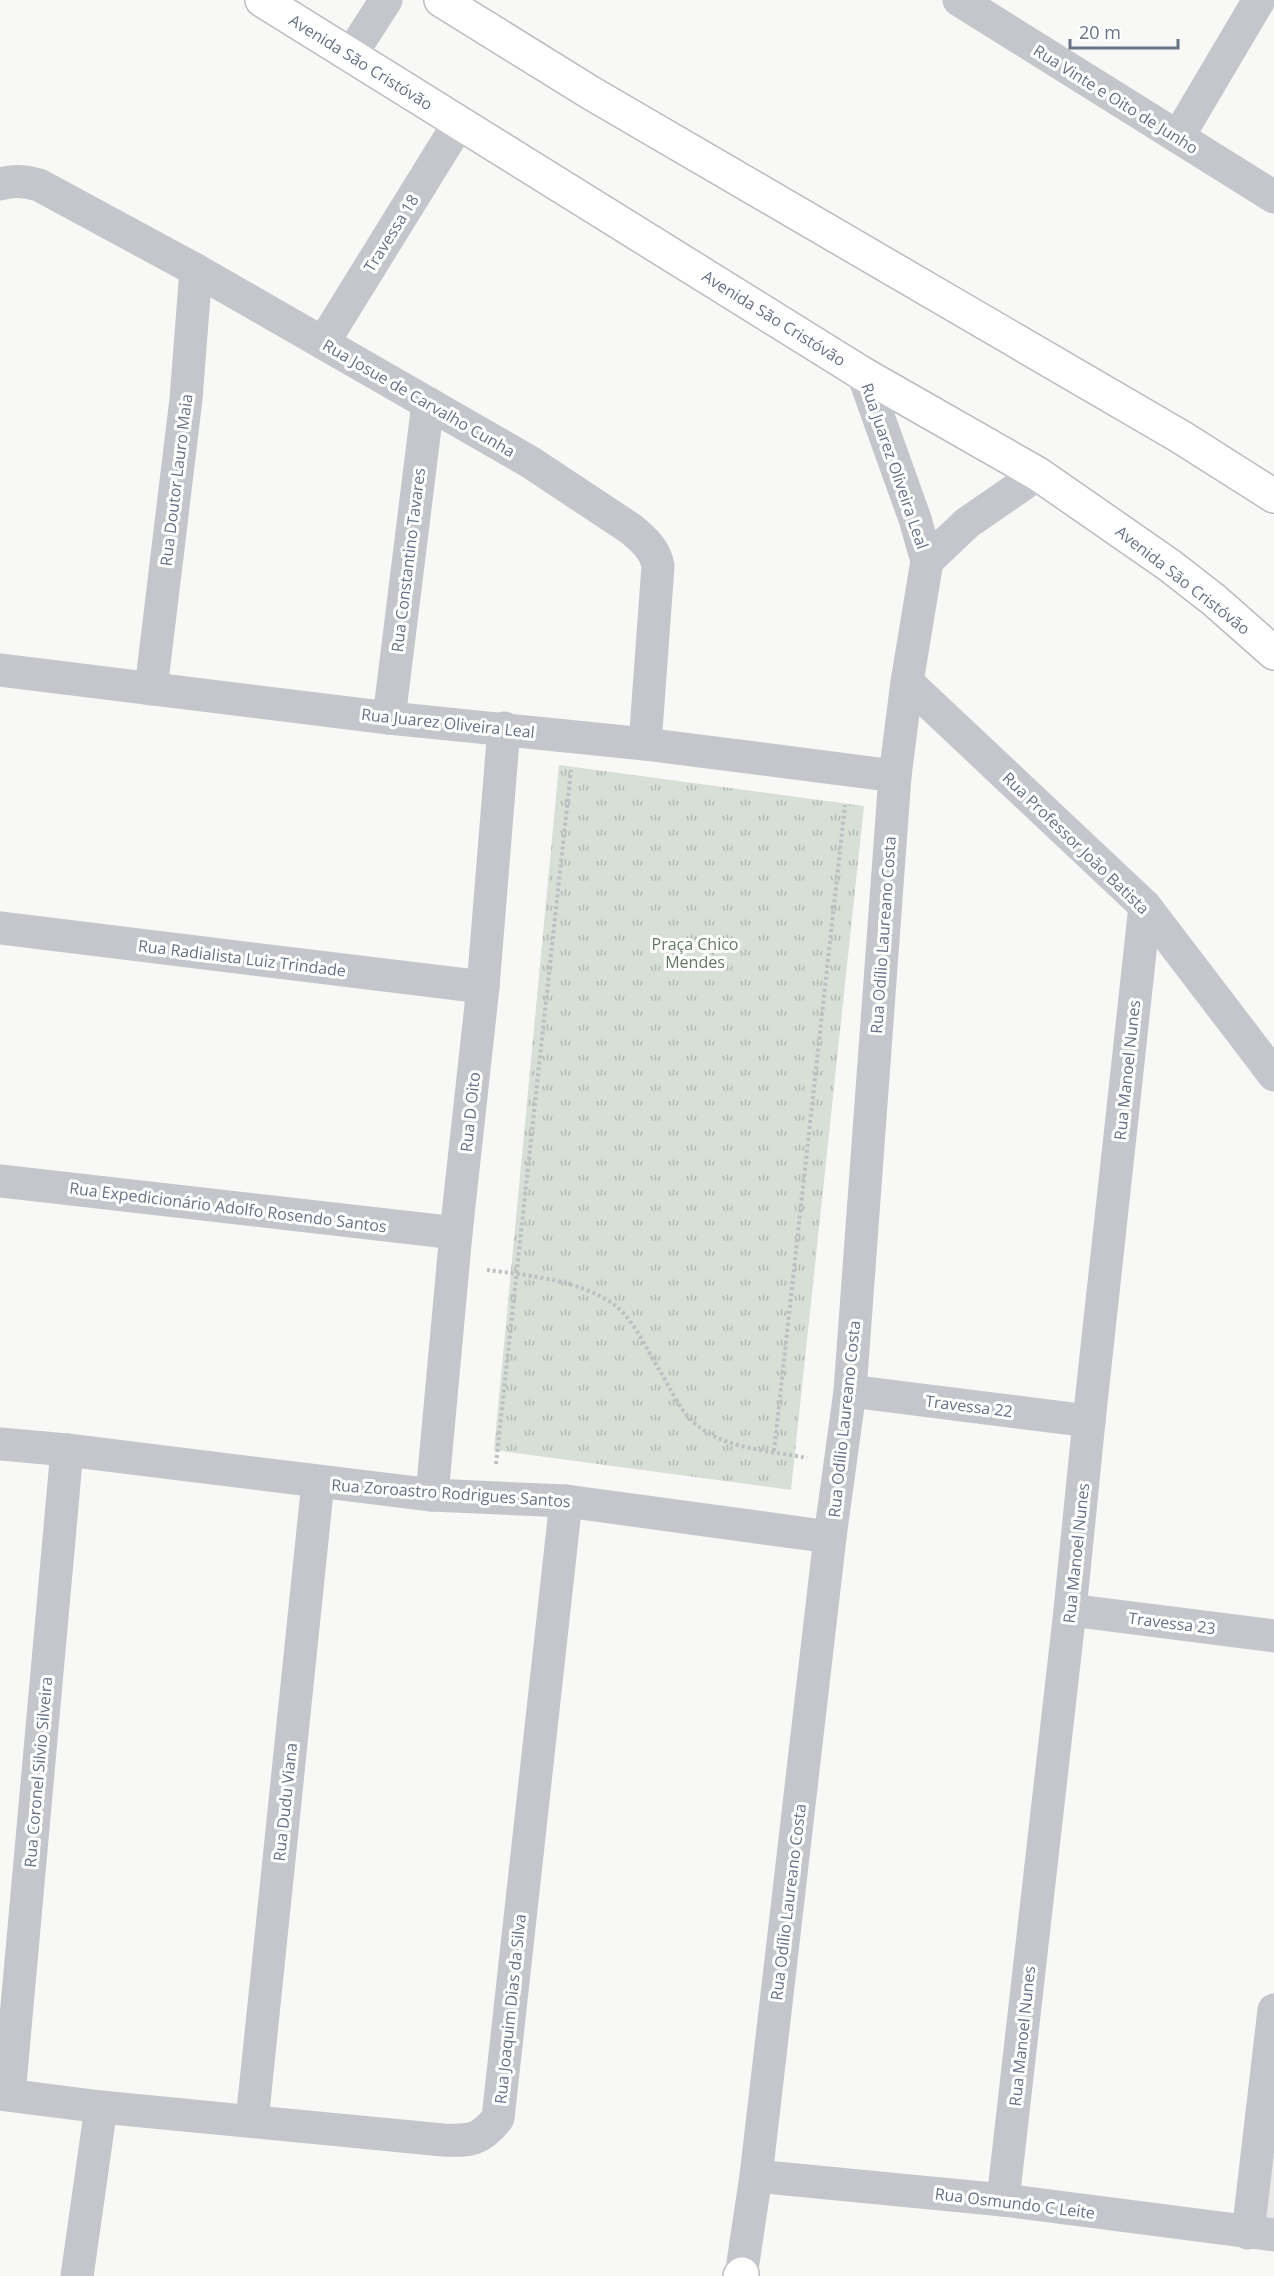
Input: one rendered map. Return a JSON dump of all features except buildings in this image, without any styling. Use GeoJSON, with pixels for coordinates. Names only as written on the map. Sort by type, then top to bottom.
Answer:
{"type":"FeatureCollection","features":[{"type":"Feature","properties":{"kind":"street","name":"Avenida São Cristóvão"},"geometry":{"type":"LineString","coordinates":[[262,0],[863,374],[1038,474],[1178,572],[1214,600],[1274,653]]}},
{"type":"Feature","properties":{"kind":"street"},"geometry":{"type":"LineString","coordinates":[[350,56],[386,0]]}},
{"type":"Feature","properties":{"kind":"street"},"geometry":{"type":"LineString","coordinates":[[441,0],[602,99],[1181,437],[1274,496]]}},
{"type":"Feature","properties":{"kind":"street"},"geometry":{"type":"LineString","coordinates":[[1178,137],[1259,0]]}},
{"type":"Feature","properties":{"kind":"street","name":"Rua Vinte e Oito de Junho"},"geometry":{"type":"LineString","coordinates":[[975,4],[1274,197]]}},
{"type":"Feature","properties":{"kind":"street","name":"Travessa 18"},"geometry":{"type":"LineString","coordinates":[[323,343],[459,123]]}},
{"type":"Feature","properties":{"kind":"street","name":"Rua Josue de Carvalho Cunha"},"geometry":{"type":"LineString","coordinates":[[0,184],[9,181],[39,185],[196,270],[530,462],[631,529],[656,554],[658,576],[645,744]]}},
{"type":"Feature","properties":{"kind":"street","name":"Rua Doutor Lauro Maia"},"geometry":{"type":"LineString","coordinates":[[151,689],[186,399],[196,270]]}},
{"type":"Feature","properties":{"kind":"street","name":"Rua Juarez Oliveira Leal"},"geometry":{"type":"LineString","coordinates":[[863,374],[915,519],[927,561],[967,523],[1038,474]]}},
{"type":"Feature","properties":{"kind":"street","name":"Rua Constantino Tavares"},"geometry":{"type":"LineString","coordinates":[[389,718],[428,403]]}},
{"type":"Feature","properties":{"kind":"street","name":"Rua Odílio Laureano Costa"},"geometry":{"type":"LineString","coordinates":[[741,2275],[756,2176],[830,1537],[850,1391],[895,776],[907,682],[927,561]]}},
{"type":"Feature","properties":{"kind":"street","name":"Rua Juarez Oliveira Leal"},"geometry":{"type":"LineString","coordinates":[[0,670],[389,718],[645,744],[895,776]]}},
{"type":"Feature","properties":{"kind":"street","name":"Rua Professor João Batista"},"geometry":{"type":"LineString","coordinates":[[907,682],[1145,906],[1274,1075]]}},
{"type":"Feature","properties":{"kind":"street","name":"Rua D Oito"},"geometry":{"type":"LineString","coordinates":[[432,1495],[456,1233],[483,987],[504,728]]}},
{"type":"Feature","properties":{"kind":"street","name":"Rua Manoel Nunes"},"geometry":{"type":"LineString","coordinates":[[1003,2200],[1070,1610],[1145,906]]}},
{"type":"Feature","properties":{"kind":"street","name":"Rua Radialista Luiz Trindade"},"geometry":{"type":"LineString","coordinates":[[0,928],[483,987]]}},
{"type":"Feature","properties":{"kind":"street","name":"Rua Expedicionário Adolfo Rosendo Santos"},"geometry":{"type":"LineString","coordinates":[[0,1181],[456,1233]]}},
{"type":"Feature","properties":{"kind":"street","name":"Travessa 22"},"geometry":{"type":"LineString","coordinates":[[850,1391],[1089,1421]]}},
{"type":"Feature","properties":{"kind":"street","name":"Rua Zoroastro Rodrigues Santos"},"geometry":{"type":"LineString","coordinates":[[0,1444],[67,1450],[432,1495],[566,1501],[830,1537]]}},
{"type":"Feature","properties":{"kind":"street","name":"Rua Coronel Silvio Silveira"},"geometry":{"type":"LineString","coordinates":[[4,2094],[67,1450]]}},
{"type":"Feature","properties":{"kind":"street","name":"Rua Dudu Viana"},"geometry":{"type":"LineString","coordinates":[[252,2121],[318,1482]]}},
{"type":"Feature","properties":{"kind":"street","name":"Rua Joaquim Dias da Silva"},"geometry":{"type":"LineString","coordinates":[[4,2094],[101,2107],[443,2140],[469,2141],[484,2133],[498,2118],[566,1501]]}},
{"type":"Feature","properties":{"kind":"street","name":"Travessa 23"},"geometry":{"type":"LineString","coordinates":[[1070,1610],[1274,1636]]}},
{"type":"Feature","properties":{"kind":"street"},"geometry":{"type":"LineString","coordinates":[[1261,2234],[1274,2010]]}},
{"type":"Feature","properties":{"kind":"street"},"geometry":{"type":"LineString","coordinates":[[77,2276],[101,2107]]}},
{"type":"Feature","properties":{"kind":"street","name":"Rua Osmundo C Leite"},"geometry":{"type":"LineString","coordinates":[[756,2176],[1003,2200],[1261,2234]]}},
{"type":"Feature","properties":{"kind":"path"},"geometry":{"type":"LineString","coordinates":[[492,1497],[574,736]]}},
{"type":"Feature","properties":{"kind":"path"},"geometry":{"type":"LineString","coordinates":[[774,1451],[849,770]]}},
{"type":"Feature","properties":{"kind":"path"},"geometry":{"type":"LineString","coordinates":[[453,1265],[517,1274],[589,1289],[611,1301],[627,1317],[682,1408],[697,1426],[721,1441],[840,1465]]}},
{"type":"Feature","properties":{"kind":"shaded area"},"geometry":{"type":"Polygon","coordinates":[[[1274,2137],[1274,2224],[1263,2223],[1274,2137]]]}},
{"type":"Feature","properties":{"kind":"green space","name":"Praça Chico Mendes"},"geometry":{"type":"Polygon","coordinates":[[[559,765],[864,806],[791,1490],[494,1450],[559,765]]]}}]}
